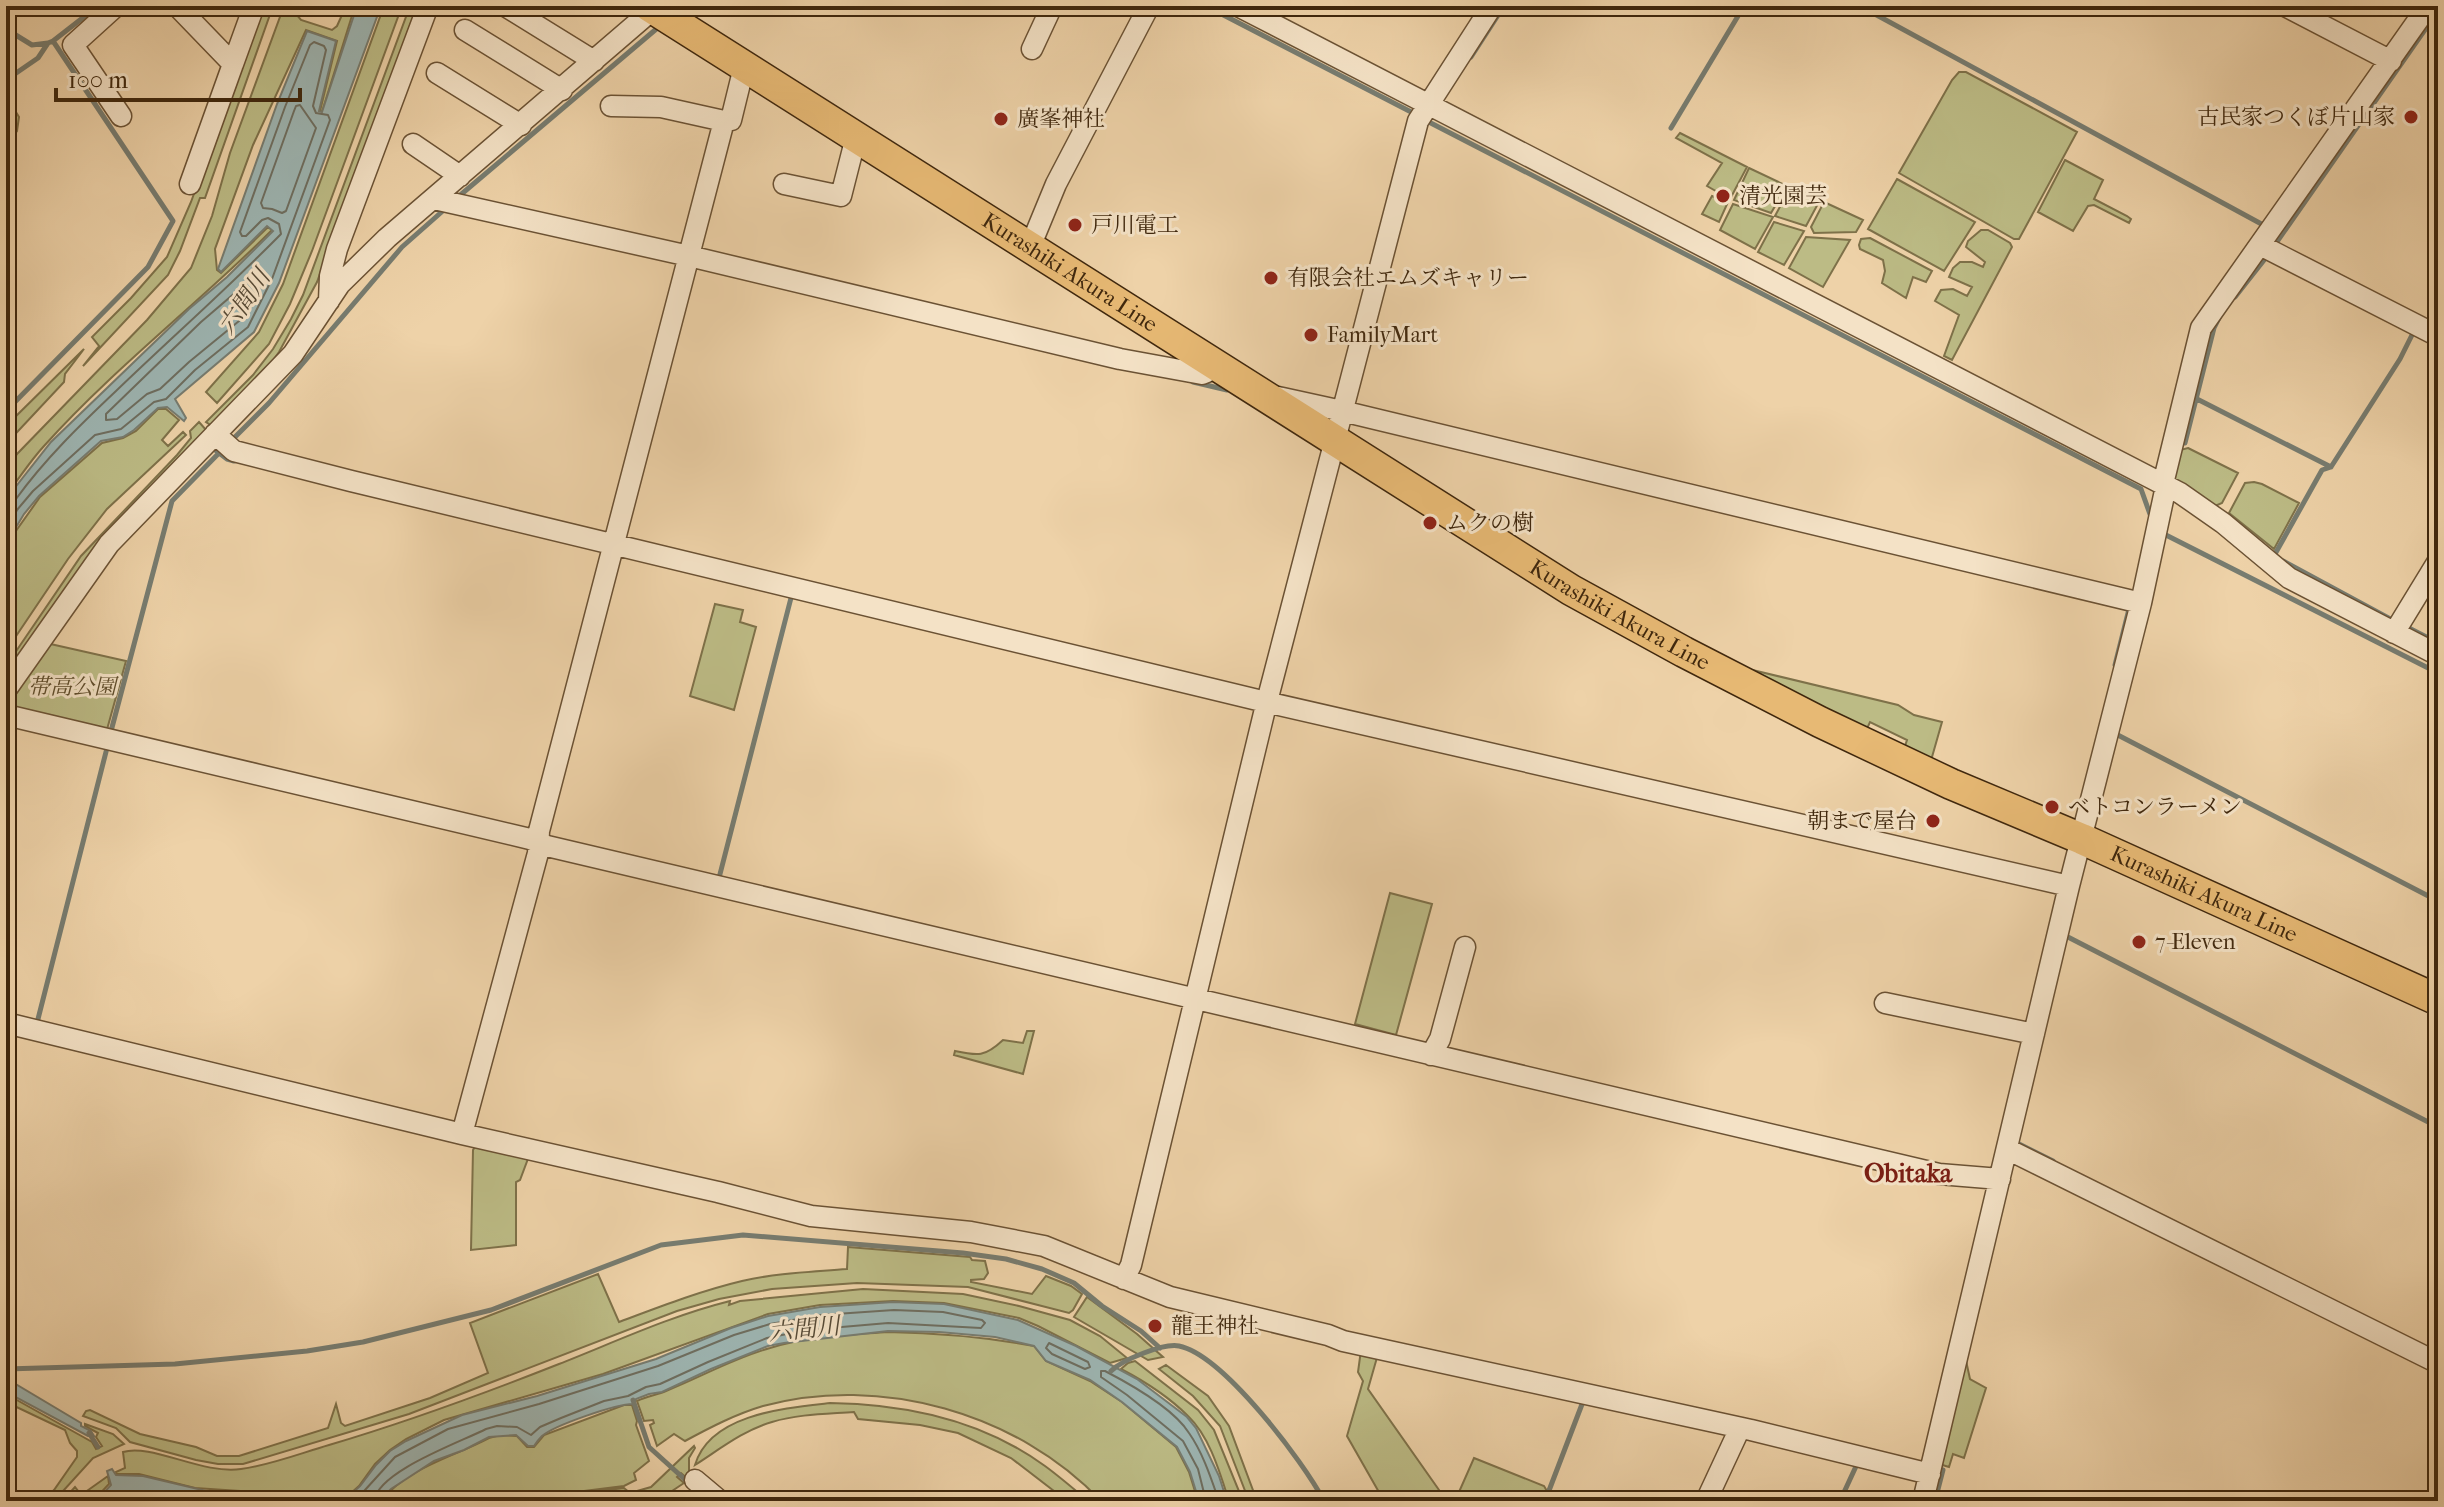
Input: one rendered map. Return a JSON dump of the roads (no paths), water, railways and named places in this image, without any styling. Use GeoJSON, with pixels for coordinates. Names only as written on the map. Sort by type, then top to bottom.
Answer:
{"type":"FeatureCollection","features":[{"type":"Feature","properties":{"kind":"main road","name":"Kurashiki Akura Line"},"geometry":{"type":"LineString","coordinates":[[659,11],[1263,396],[1339,423],[1571,590],[1820,722],[1951,784],[2082,839],[2438,1000]]}},
{"type":"Feature","properties":{"kind":"street"},"geometry":{"type":"LineString","coordinates":[[116,6],[73,45],[121,116]]}},
{"type":"Feature","properties":{"kind":"street"},"geometry":{"type":"LineString","coordinates":[[177,6],[233,64]]}},
{"type":"Feature","properties":{"kind":"street"},"geometry":{"type":"LineString","coordinates":[[190,184],[254,6]]}},
{"type":"Feature","properties":{"kind":"street"},"geometry":{"type":"LineString","coordinates":[[329,301],[330,276],[337,249],[428,6]]}},
{"type":"Feature","properties":{"kind":"street"},"geometry":{"type":"LineString","coordinates":[[505,6],[594,61]]}},
{"type":"Feature","properties":{"kind":"street"},"geometry":{"type":"LineString","coordinates":[[1032,49],[1052,6]]}},
{"type":"Feature","properties":{"kind":"street"},"geometry":{"type":"LineString","coordinates":[[1030,247],[1056,184],[1149,6]]}},
{"type":"Feature","properties":{"kind":"street"},"geometry":{"type":"LineString","coordinates":[[1238,6],[1422,113],[2164,485],[2202,506],[2289,578],[2397,627],[2438,655]]}},
{"type":"Feature","properties":{"kind":"street"},"geometry":{"type":"LineString","coordinates":[[1127,1272],[1266,705],[1422,113],[1492,6]]}},
{"type":"Feature","properties":{"kind":"street"},"geometry":{"type":"LineString","coordinates":[[2285,6],[2391,61]]}},
{"type":"Feature","properties":{"kind":"street"},"geometry":{"type":"LineString","coordinates":[[6,690],[109,544],[223,441],[293,354],[340,284],[387,238],[446,202],[460,176],[594,61],[659,11]]}},
{"type":"Feature","properties":{"kind":"street"},"geometry":{"type":"LineString","coordinates":[[1923,1501],[1926,1470],[1995,1178],[2007,1149],[2034,1034],[2063,884],[2082,839],[2135,601],[2157,531],[2164,485],[2201,328],[2269,241],[2391,61],[2431,16]]}},
{"type":"Feature","properties":{"kind":"street"},"geometry":{"type":"LineString","coordinates":[[465,30],[562,90]]}},
{"type":"Feature","properties":{"kind":"street"},"geometry":{"type":"LineString","coordinates":[[611,106],[661,107],[731,120],[744,67]]}},
{"type":"Feature","properties":{"kind":"street"},"geometry":{"type":"LineString","coordinates":[[437,73],[521,125]]}},
{"type":"Feature","properties":{"kind":"street"},"geometry":{"type":"LineString","coordinates":[[464,1128],[724,121]]}},
{"type":"Feature","properties":{"kind":"street"},"geometry":{"type":"LineString","coordinates":[[784,184],[841,196],[856,137]]}},
{"type":"Feature","properties":{"kind":"street"},"geometry":{"type":"LineString","coordinates":[[413,144],[460,176]]}},
{"type":"Feature","properties":{"kind":"street"},"geometry":{"type":"LineString","coordinates":[[446,202],[688,261],[1190,373],[1205,374],[1212,363]]}},
{"type":"Feature","properties":{"kind":"street"},"geometry":{"type":"LineString","coordinates":[[2269,241],[2438,336]]}},
{"type":"Feature","properties":{"kind":"street"},"geometry":{"type":"LineString","coordinates":[[1339,423],[2135,601]]}},
{"type":"Feature","properties":{"kind":"street"},"geometry":{"type":"LineString","coordinates":[[223,441],[312,471],[612,548],[1266,705],[2063,884]]}},
{"type":"Feature","properties":{"kind":"street"},"geometry":{"type":"LineString","coordinates":[[2397,627],[2438,561]]}},
{"type":"Feature","properties":{"kind":"street"},"geometry":{"type":"LineString","coordinates":[[6,715],[547,846],[1197,993],[1939,1174],[1995,1178]]}},
{"type":"Feature","properties":{"kind":"street"},"geometry":{"type":"LineString","coordinates":[[1434,1051],[1465,947]]}},
{"type":"Feature","properties":{"kind":"street"},"geometry":{"type":"LineString","coordinates":[[1885,1003],[2034,1034]]}},
{"type":"Feature","properties":{"kind":"street"},"geometry":{"type":"LineString","coordinates":[[6,1023],[464,1128],[800,1214],[1010,1238],[1127,1272],[1170,1297],[1343,1341],[1926,1470]]}},
{"type":"Feature","properties":{"kind":"street"},"geometry":{"type":"LineString","coordinates":[[2007,1149],[2438,1363]]}},
{"type":"Feature","properties":{"kind":"street"},"geometry":{"type":"LineString","coordinates":[[1706,1501],[1740,1428]]}},
{"type":"Feature","properties":{"kind":"street"},"geometry":{"type":"LineString","coordinates":[[695,1480],[720,1501]]}},
{"type":"Feature","properties":{"kind":"water","name":"六間川"},"geometry":{"type":"Polygon","coordinates":[[[357,6],[381,6],[279,283],[254,332],[175,399],[186,418],[184,421],[167,407],[158,408],[123,437],[101,441],[39,496],[6,544],[6,499],[51,442],[273,231],[267,226],[221,272],[218,269],[277,104],[307,31],[336,41],[319,111],[322,112],[357,6]]]}},
{"type":"Feature","properties":{"kind":"water","name":"六間川"},"geometry":{"type":"Polygon","coordinates":[[[893,1302],[944,1304],[1018,1320],[1076,1346],[1137,1379],[1187,1417],[1196,1428],[1219,1476],[1227,1501],[1199,1501],[1190,1472],[1177,1447],[1090,1380],[1046,1361],[1034,1346],[995,1337],[888,1331],[768,1346],[662,1392],[636,1399],[633,1404],[600,1411],[559,1426],[542,1436],[534,1446],[528,1446],[516,1435],[489,1437],[434,1461],[391,1489],[380,1501],[337,1501],[360,1486],[390,1451],[462,1415],[537,1396],[656,1359],[768,1316],[820,1307],[893,1302]]]}},
{"type":"Feature","properties":{"kind":"water"},"geometry":{"type":"Polygon","coordinates":[[[6,1373],[14,1383],[81,1423],[94,1436],[88,1436],[6,1392],[6,1373]]]}},
{"type":"Feature","properties":{"kind":"water"},"geometry":{"type":"Polygon","coordinates":[[[112,1469],[116,1475],[143,1476],[215,1493],[239,1492],[268,1501],[175,1501],[160,1496],[132,1501],[96,1501],[111,1485],[107,1471],[112,1469]]]}},
{"type":"Feature","properties":{"kind":"waterway"},"geometry":{"type":"LineString","coordinates":[[53,41],[98,6]]}},
{"type":"Feature","properties":{"kind":"waterway"},"geometry":{"type":"LineString","coordinates":[[1206,6],[1415,114]]}},
{"type":"Feature","properties":{"kind":"waterway"},"geometry":{"type":"LineString","coordinates":[[1271,15],[1277,6]]}},
{"type":"Feature","properties":{"kind":"waterway"},"geometry":{"type":"LineString","coordinates":[[1471,57],[1504,6]]}},
{"type":"Feature","properties":{"kind":"waterway"},"geometry":{"type":"LineString","coordinates":[[1671,128],[1744,6]]}},
{"type":"Feature","properties":{"kind":"waterway"},"geometry":{"type":"LineString","coordinates":[[1860,6],[2267,227]]}},
{"type":"Feature","properties":{"kind":"waterway"},"geometry":{"type":"LineString","coordinates":[[2274,246],[2438,11]]}},
{"type":"Feature","properties":{"kind":"waterway"},"geometry":{"type":"LineString","coordinates":[[458,197],[661,25]]}},
{"type":"Feature","properties":{"kind":"waterway"},"geometry":{"type":"LineString","coordinates":[[6,29],[32,45],[48,43]]}},
{"type":"Feature","properties":{"kind":"waterway"},"geometry":{"type":"LineString","coordinates":[[6,80],[38,58],[48,43],[53,41],[173,221],[148,267],[6,411]]}},
{"type":"Feature","properties":{"kind":"waterway"},"geometry":{"type":"LineString","coordinates":[[1423,119],[2141,489],[2151,517]]}},
{"type":"Feature","properties":{"kind":"waterway"},"geometry":{"type":"LineString","coordinates":[[230,442],[269,403],[402,247],[445,209]]}},
{"type":"Feature","properties":{"kind":"waterway"},"geometry":{"type":"LineString","coordinates":[[2235,297],[2268,255]]}},
{"type":"Feature","properties":{"kind":"waterway"},"geometry":{"type":"LineString","coordinates":[[2185,443],[2219,318]]}},
{"type":"Feature","properties":{"kind":"waterway"},"geometry":{"type":"LineString","coordinates":[[2275,554],[2322,470],[2331,467],[2400,359],[2413,333]]}},
{"type":"Feature","properties":{"kind":"waterway"},"geometry":{"type":"LineString","coordinates":[[1193,382],[1227,390]]}},
{"type":"Feature","properties":{"kind":"waterway"},"geometry":{"type":"LineString","coordinates":[[2197,399],[2331,467]]}},
{"type":"Feature","properties":{"kind":"waterway"},"geometry":{"type":"LineString","coordinates":[[214,449],[234,461]]}},
{"type":"Feature","properties":{"kind":"waterway"},"geometry":{"type":"LineString","coordinates":[[110,735],[172,501],[220,452]]}},
{"type":"Feature","properties":{"kind":"waterway"},"geometry":{"type":"LineString","coordinates":[[2160,532],[2438,673]]}},
{"type":"Feature","properties":{"kind":"waterway"},"geometry":{"type":"LineString","coordinates":[[2283,561],[2394,621]]}},
{"type":"Feature","properties":{"kind":"waterway"},"geometry":{"type":"LineString","coordinates":[[719,878],[792,594]]}},
{"type":"Feature","properties":{"kind":"waterway"},"geometry":{"type":"LineString","coordinates":[[2115,665],[2130,605]]}},
{"type":"Feature","properties":{"kind":"waterway"},"geometry":{"type":"LineString","coordinates":[[2403,625],[2438,643]]}},
{"type":"Feature","properties":{"kind":"waterway"},"geometry":{"type":"LineString","coordinates":[[2112,732],[2438,901]]}},
{"type":"Feature","properties":{"kind":"waterway"},"geometry":{"type":"LineString","coordinates":[[37,1023],[108,744]]}},
{"type":"Feature","properties":{"kind":"waterway"},"geometry":{"type":"LineString","coordinates":[[2064,935],[2438,1127]]}},
{"type":"Feature","properties":{"kind":"waterway"},"geometry":{"type":"LineString","coordinates":[[2015,1142],[2053,1161]]}},
{"type":"Feature","properties":{"kind":"waterway"},"geometry":{"type":"LineString","coordinates":[[6,1369],[175,1364],[307,1351],[363,1342],[491,1310],[661,1245],[743,1235],[1006,1259],[1042,1269],[1074,1283],[1160,1348]]}},
{"type":"Feature","properties":{"kind":"waterway"},"geometry":{"type":"LineString","coordinates":[[1111,1371],[1133,1357],[1163,1347],[1179,1346],[1197,1354],[1239,1388],[1260,1412],[1299,1461],[1324,1501]]}},
{"type":"Feature","properties":{"kind":"waterway"},"geometry":{"type":"LineString","coordinates":[[1545,1501],[1584,1399]]}},
{"type":"Feature","properties":{"kind":"waterway"},"geometry":{"type":"LineString","coordinates":[[633,1400],[649,1447],[691,1485]]}},
{"type":"Feature","properties":{"kind":"waterway"},"geometry":{"type":"LineString","coordinates":[[89,1433],[98,1447]]}},
{"type":"Feature","properties":{"kind":"waterway"},"geometry":{"type":"LineString","coordinates":[[1840,1501],[1858,1462]]}},
{"type":"Feature","properties":{"kind":"waterway"},"geometry":{"type":"LineString","coordinates":[[1935,1468],[1943,1470],[1935,1501]]}},
{"type":"Feature","properties":{"kind":"place","name":"古民家つくぼ片山家"},"geometry":{"type":"Point","coordinates":[2411,117]}},
{"type":"Feature","properties":{"kind":"place","name":"廣峯神社"},"geometry":{"type":"Point","coordinates":[1001,119]}},
{"type":"Feature","properties":{"kind":"place","name":"清光園芸"},"geometry":{"type":"Point","coordinates":[1723,196]}},
{"type":"Feature","properties":{"kind":"place","name":"戸川電工"},"geometry":{"type":"Point","coordinates":[1075,225]}},
{"type":"Feature","properties":{"kind":"place","name":"有限会社エムズキャリー"},"geometry":{"type":"Point","coordinates":[1271,278]}},
{"type":"Feature","properties":{"kind":"place","name":"FamilyMart"},"geometry":{"type":"Point","coordinates":[1311,335]}},
{"type":"Feature","properties":{"kind":"place","name":"ムクの樹"},"geometry":{"type":"Point","coordinates":[1430,523]}},
{"type":"Feature","properties":{"kind":"place","name":"ベトコンラーメン"},"geometry":{"type":"Point","coordinates":[2052,807]}},
{"type":"Feature","properties":{"kind":"place","name":"朝まで屋台"},"geometry":{"type":"Point","coordinates":[1933,821]}},
{"type":"Feature","properties":{"kind":"place","name":"7-Eleven"},"geometry":{"type":"Point","coordinates":[2139,942]}},
{"type":"Feature","properties":{"kind":"place","name":"龍王神社"},"geometry":{"type":"Point","coordinates":[1155,1326]}},
{"type":"Feature","properties":{"kind":"district","name":"Obitaka"},"geometry":{"type":"Point","coordinates":[1908,1173]}},
{"type":"Feature","properties":{"kind":"park label","name":"帯高公園"},"geometry":{"type":"Point","coordinates":[72,687]}}]}
